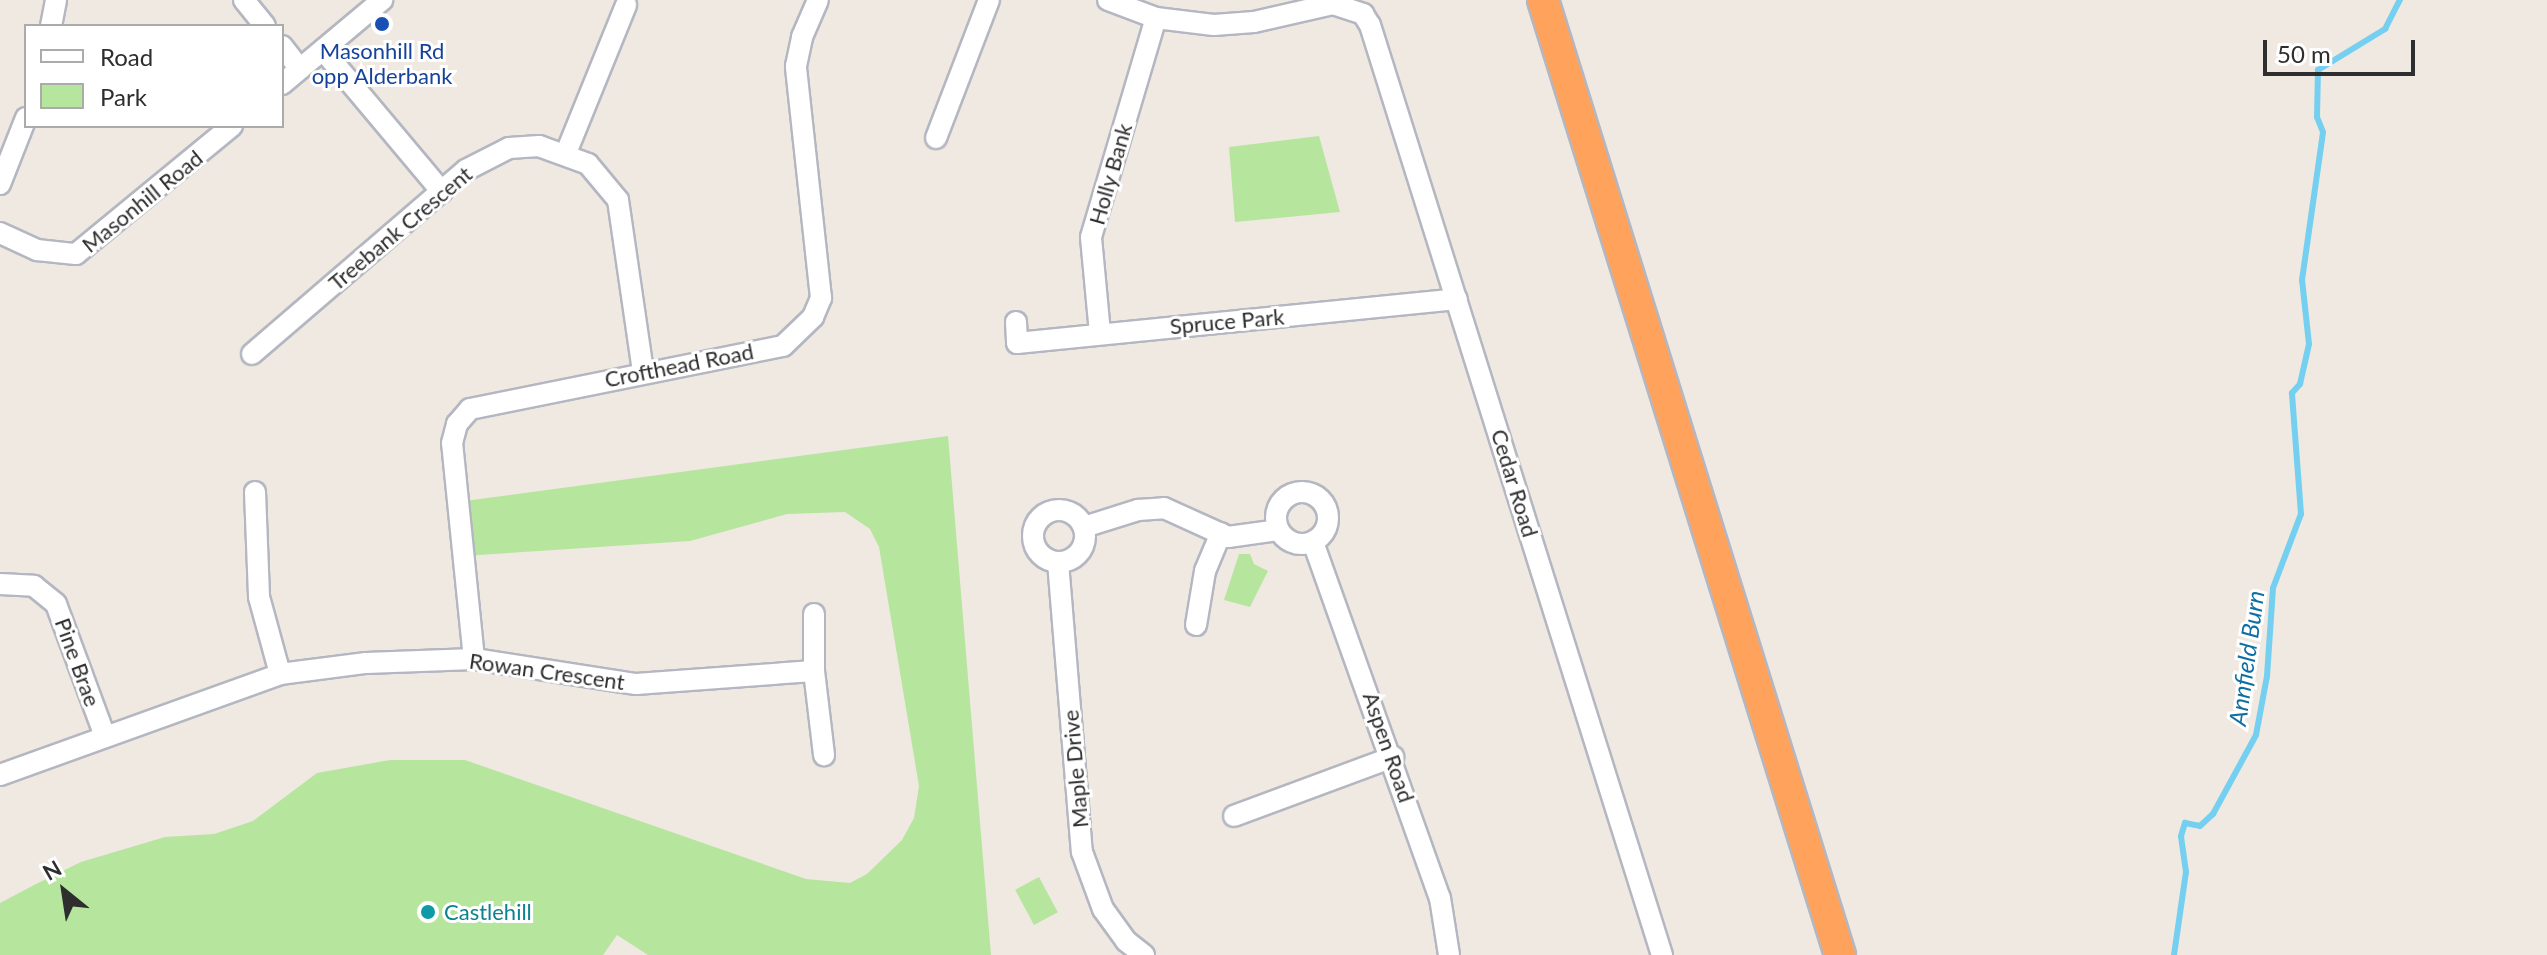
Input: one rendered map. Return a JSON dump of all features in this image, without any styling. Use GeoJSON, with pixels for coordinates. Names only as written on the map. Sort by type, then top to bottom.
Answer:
{"type":"FeatureCollection","features":[{"type":"Feature","properties":{"kind":"highway"},"geometry":{"type":"LineString","coordinates":[[1543,0],[1840,955]]}},
{"type":"Feature","properties":{"kind":"street"},"geometry":{"type":"LineString","coordinates":[[51,24],[56,0]]}},
{"type":"Feature","properties":{"kind":"street"},"geometry":{"type":"LineString","coordinates":[[244,0],[263,24]]}},
{"type":"Feature","properties":{"kind":"street"},"geometry":{"type":"LineString","coordinates":[[284,82],[382,0]]}},
{"type":"Feature","properties":{"kind":"street","name":"Crofthead Road"},"geometry":{"type":"LineString","coordinates":[[474,659],[452,467],[457,424],[470,409],[487,402],[783,346],[813,317],[821,298],[796,66],[802,37],[818,0]]}},
{"type":"Feature","properties":{"kind":"street"},"geometry":{"type":"LineString","coordinates":[[936,138],[989,0]]}},
{"type":"Feature","properties":{"kind":"street"},"geometry":{"type":"LineString","coordinates":[[1108,0],[1156,18]]}},
{"type":"Feature","properties":{"kind":"street","name":"Cedar Road"},"geometry":{"type":"LineString","coordinates":[[1156,18],[1214,25],[1254,22],[1333,4],[1363,14],[1457,299],[1662,955]]}},
{"type":"Feature","properties":{"kind":"street"},"geometry":{"type":"LineString","coordinates":[[566,153],[626,5]]}},
{"type":"Feature","properties":{"kind":"street","name":"Holly Bank"},"geometry":{"type":"LineString","coordinates":[[1100,333],[1091,237],[1156,18]]}},
{"type":"Feature","properties":{"kind":"street"},"geometry":{"type":"LineString","coordinates":[[284,49],[300,69]]}},
{"type":"Feature","properties":{"kind":"street"},"geometry":{"type":"LineString","coordinates":[[323,50],[442,192]]}},
{"type":"Feature","properties":{"kind":"street"},"geometry":{"type":"LineString","coordinates":[[0,184],[24,123]]}},
{"type":"Feature","properties":{"kind":"street","name":"Masonhill Road"},"geometry":{"type":"LineString","coordinates":[[0,233],[37,250],[76,254],[230,128]]}},
{"type":"Feature","properties":{"kind":"street","name":"Treebank Crescent"},"geometry":{"type":"LineString","coordinates":[[252,354],[466,170],[509,148],[539,146],[566,153],[588,164],[618,200],[643,371]]}},
{"type":"Feature","properties":{"kind":"street","name":"Spruce Park"},"geometry":{"type":"LineString","coordinates":[[1016,322],[1017,343],[1457,299]]}},
{"type":"Feature","properties":{"kind":"street"},"geometry":{"type":"LineString","coordinates":[[255,492],[259,597],[280,674]]}},
{"type":"Feature","properties":{"kind":"street"},"geometry":{"type":"LineString","coordinates":[[1294,494],[1311,494],[1328,513],[1326,531],[1313,542],[1293,543],[1278,530],[1280,504],[1294,494]]}},
{"type":"Feature","properties":{"kind":"street"},"geometry":{"type":"LineString","coordinates":[[1084,527],[1138,510],[1164,508],[1221,533],[1248,537],[1278,530]]}},
{"type":"Feature","properties":{"kind":"street"},"geometry":{"type":"LineString","coordinates":[[1063,510],[1084,527],[1081,552],[1058,562],[1036,547],[1038,521],[1063,510]]}},
{"type":"Feature","properties":{"kind":"street"},"geometry":{"type":"LineString","coordinates":[[1196,625],[1205,571],[1221,533]]}},
{"type":"Feature","properties":{"kind":"street","name":"Aspen Road"},"geometry":{"type":"LineString","coordinates":[[1313,542],[1393,757],[1440,898],[1449,955]]}},
{"type":"Feature","properties":{"kind":"street","name":"Maple Drive"},"geometry":{"type":"LineString","coordinates":[[1058,562],[1082,852],[1103,909],[1126,941],[1144,955]]}},
{"type":"Feature","properties":{"kind":"street","name":"Pine Brae"},"geometry":{"type":"LineString","coordinates":[[0,584],[34,586],[56,604],[104,734]]}},
{"type":"Feature","properties":{"kind":"street"},"geometry":{"type":"LineString","coordinates":[[814,614],[814,671],[824,755]]}},
{"type":"Feature","properties":{"kind":"street","name":"Rowan Crescent"},"geometry":{"type":"LineString","coordinates":[[0,775],[104,734],[280,674],[366,663],[474,659],[636,684],[814,671]]}},
{"type":"Feature","properties":{"kind":"street"},"geometry":{"type":"LineString","coordinates":[[1234,816],[1393,757]]}},
{"type":"Feature","properties":{"kind":"green space"},"geometry":{"type":"Polygon","coordinates":[[[1319,136],[1340,212],[1235,222],[1229,147],[1319,136]]]}},
{"type":"Feature","properties":{"kind":"green space"},"geometry":{"type":"Polygon","coordinates":[[[948,436],[991,955],[648,955],[617,935],[603,955],[0,955],[0,903],[38,883],[81,862],[165,837],[214,834],[253,821],[317,773],[390,760],[465,760],[806,879],[850,883],[867,874],[902,840],[914,818],[919,786],[879,547],[870,529],[845,512],[787,514],[690,541],[463,556],[457,502],[948,436]]]}},
{"type":"Feature","properties":{"kind":"green space"},"geometry":{"type":"Polygon","coordinates":[[[1239,554],[1250,554],[1254,564],[1268,571],[1250,607],[1224,600],[1239,554]]]}},
{"type":"Feature","properties":{"kind":"green space"},"geometry":{"type":"Polygon","coordinates":[[[1039,877],[1058,912],[1034,925],[1015,890],[1039,877]]]}},
{"type":"Feature","properties":{"kind":"waterway","name":"Annfield Burn"},"geometry":{"type":"LineString","coordinates":[[2174,955],[2186,872],[2181,836],[2185,823],[2200,826],[2213,814],[2256,735],[2267,676],[2273,588],[2301,514],[2292,393],[2300,384],[2309,344],[2302,280],[2323,132],[2317,117],[2318,70],[2385,29],[2400,0]]}},
{"type":"Feature","properties":{"kind":"place","name":"Masonhill Rd opp Alderbank"},"geometry":{"type":"Point","coordinates":[382,24]}},
{"type":"Feature","properties":{"kind":"place","name":"Castlehill"},"geometry":{"type":"Point","coordinates":[428,912]}}]}
